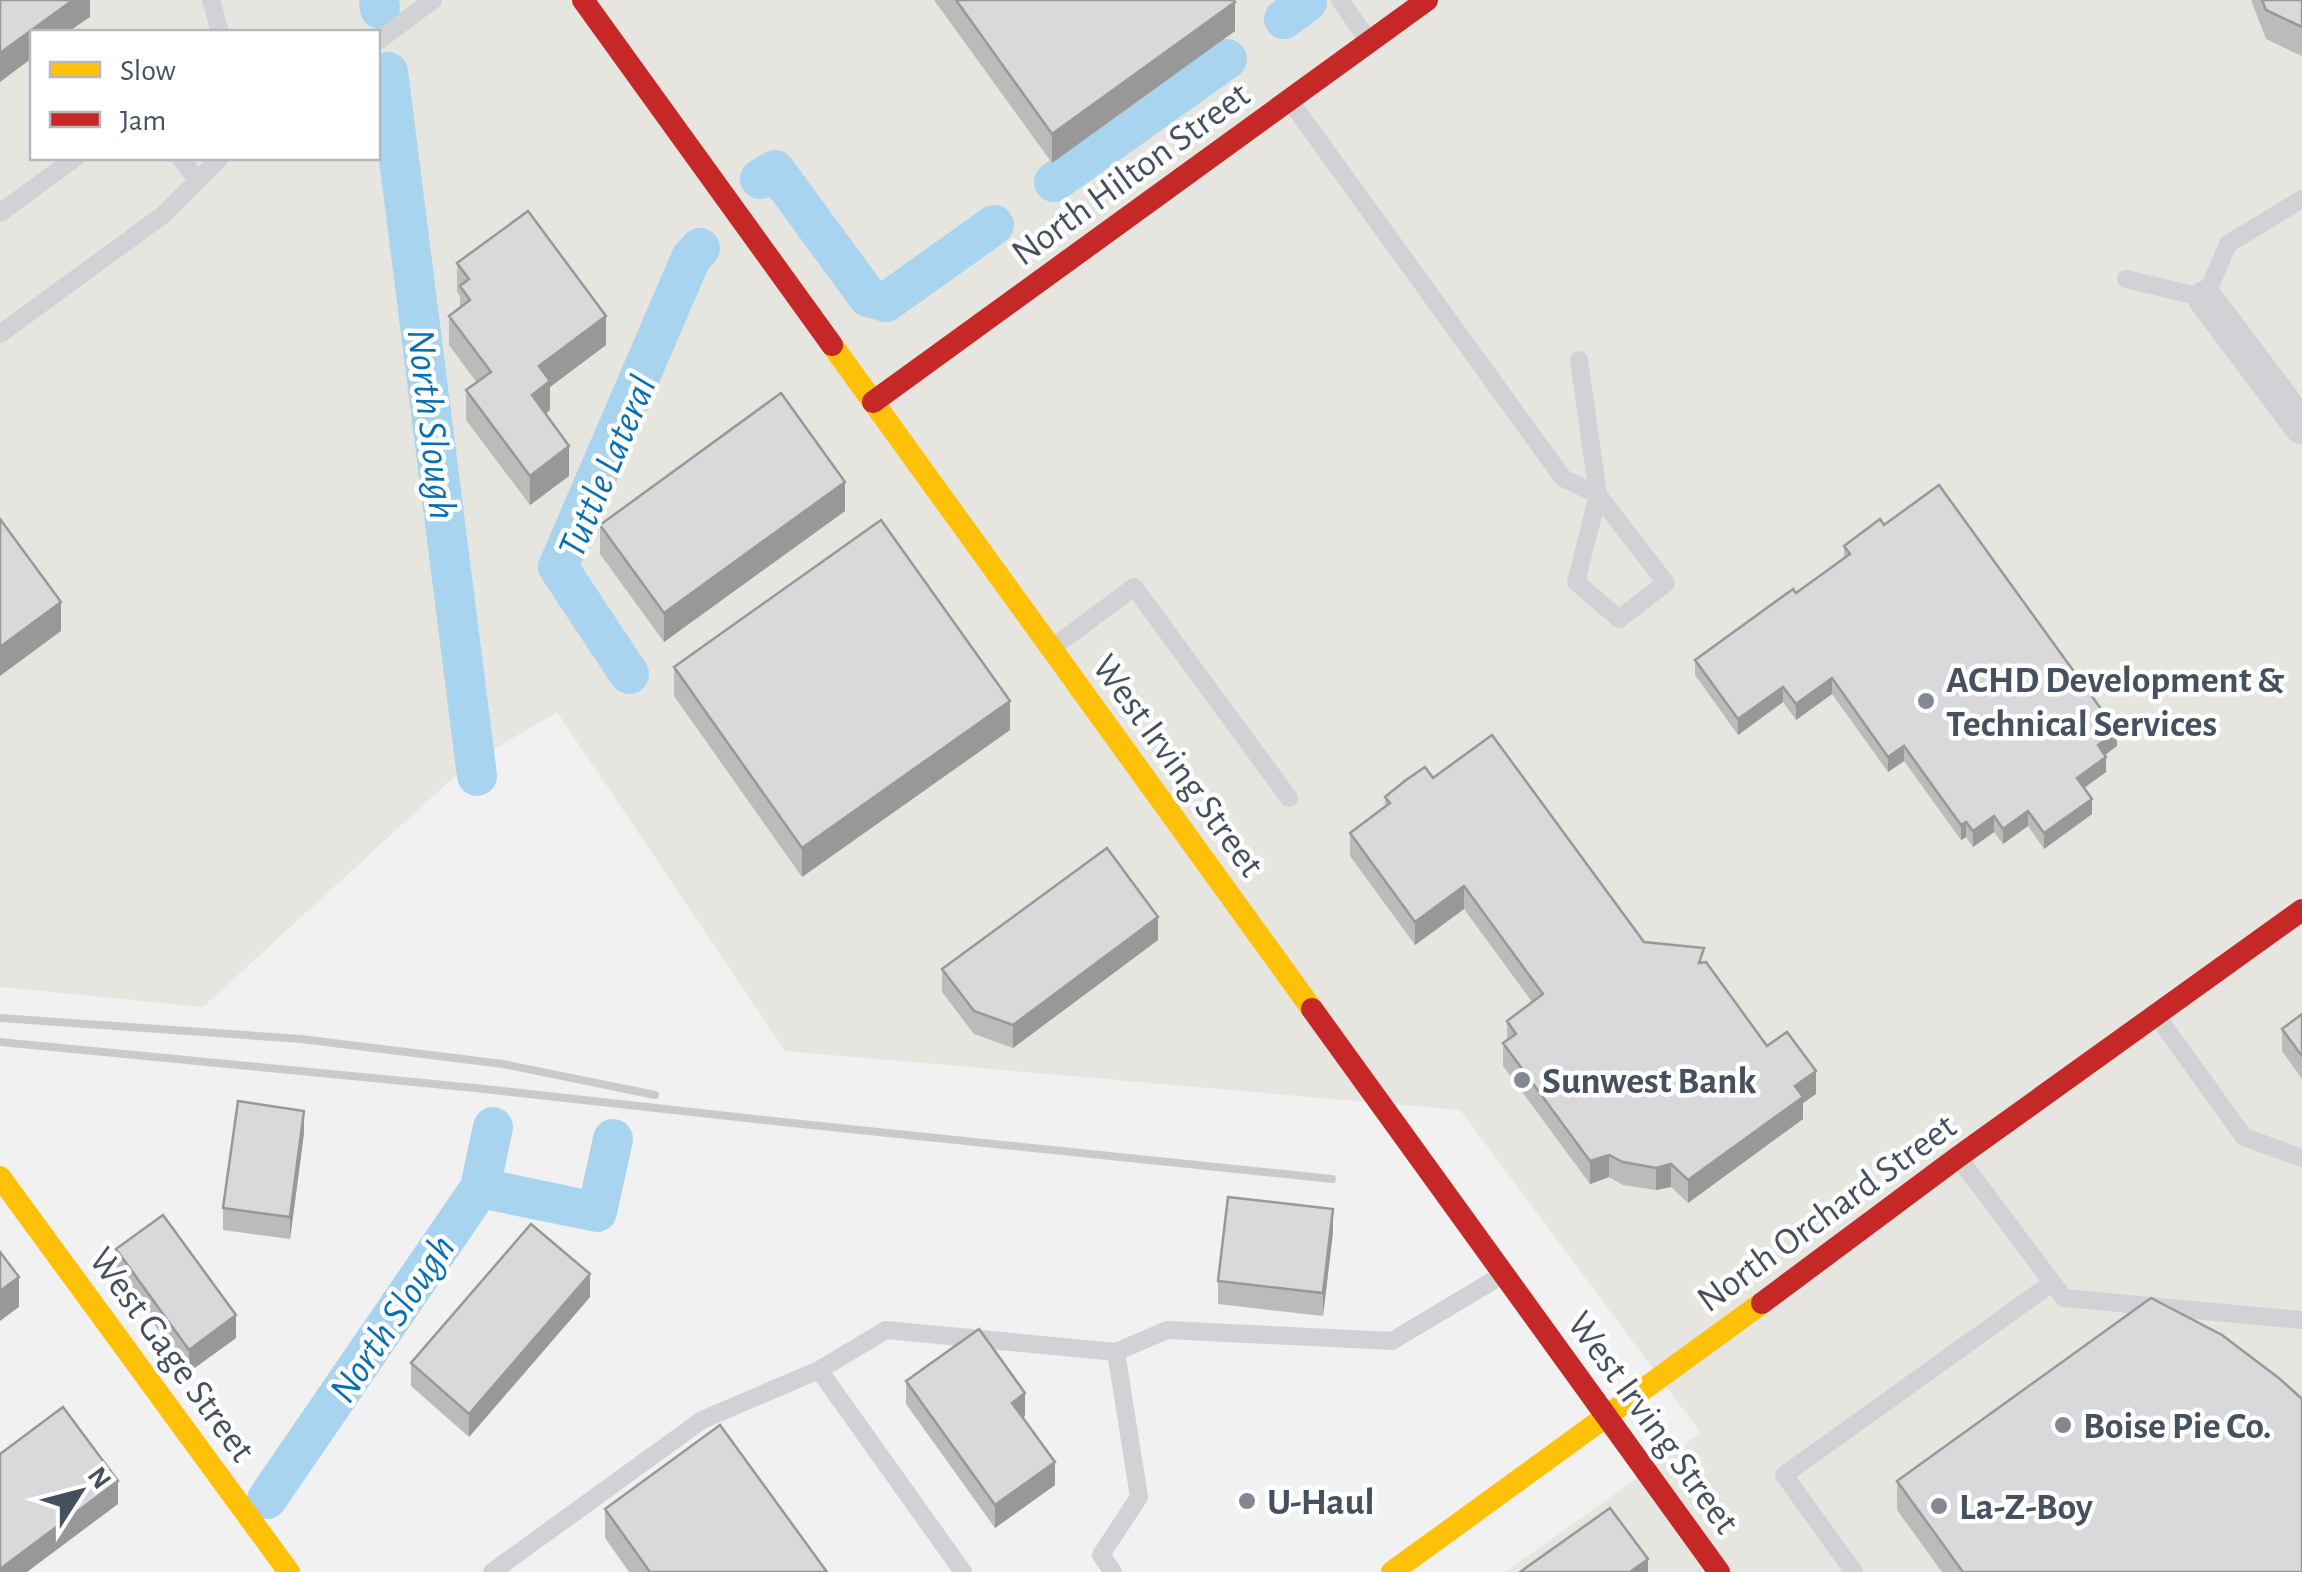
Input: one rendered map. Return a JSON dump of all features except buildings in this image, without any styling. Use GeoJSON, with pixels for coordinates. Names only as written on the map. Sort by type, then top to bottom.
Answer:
{"type":"FeatureCollection","features":[{"type":"Feature","properties":{"kind":"street","name":"West Irving Street"},"geometry":{"type":"LineString","coordinates":[[583,0],[1719,1572]]}},
{"type":"Feature","properties":{"kind":"street","name":"North Hilton Street"},"geometry":{"type":"LineString","coordinates":[[873,402],[1427,0]]}},
{"type":"Feature","properties":{"kind":"street"},"geometry":{"type":"LineString","coordinates":[[2205,298],[2302,427]]}},
{"type":"Feature","properties":{"kind":"street","name":"North Orchard Street"},"geometry":{"type":"LineString","coordinates":[[1392,1572],[2302,910]]}},
{"type":"Feature","properties":{"kind":"street","name":"West Gage Street"},"geometry":{"type":"LineString","coordinates":[[0,1177],[288,1572]]}},
{"type":"Feature","properties":{"kind":"lane"},"geometry":{"type":"LineString","coordinates":[[212,0],[220,30]]}},
{"type":"Feature","properties":{"kind":"lane"},"geometry":{"type":"LineString","coordinates":[[380,40],[433,0]]}},
{"type":"Feature","properties":{"kind":"lane"},"geometry":{"type":"LineString","coordinates":[[1340,0],[1370,43]]}},
{"type":"Feature","properties":{"kind":"lane"},"geometry":{"type":"LineString","coordinates":[[1290,100],[1563,478],[1598,495],[1666,583],[1619,620],[1576,582],[1598,495],[1580,360]]}},
{"type":"Feature","properties":{"kind":"lane"},"geometry":{"type":"LineString","coordinates":[[0,213],[71,160]]}},
{"type":"Feature","properties":{"kind":"lane"},"geometry":{"type":"LineString","coordinates":[[182,160],[198,180]]}},
{"type":"Feature","properties":{"kind":"lane"},"geometry":{"type":"LineString","coordinates":[[0,334],[163,215],[218,160]]}},
{"type":"Feature","properties":{"kind":"lane"},"geometry":{"type":"LineString","coordinates":[[2126,280],[2205,298],[2228,244],[2302,200]]}},
{"type":"Feature","properties":{"kind":"lane"},"geometry":{"type":"LineString","coordinates":[[1052,649],[1134,587],[1289,798]]}},
{"type":"Feature","properties":{"kind":"lane"},"geometry":{"type":"LineString","coordinates":[[2156,1014],[2244,1137],[2302,1158]]}},
{"type":"Feature","properties":{"kind":"lane"},"geometry":{"type":"LineString","coordinates":[[1958,1157],[2064,1298],[2302,1320]]}},
{"type":"Feature","properties":{"kind":"lane"},"geometry":{"type":"LineString","coordinates":[[492,1572],[702,1420],[819,1370],[886,1330],[1116,1352],[1167,1330],[1392,1341],[1504,1274]]}},
{"type":"Feature","properties":{"kind":"lane"},"geometry":{"type":"LineString","coordinates":[[1854,1572],[1784,1475],[2052,1283]]}},
{"type":"Feature","properties":{"kind":"lane"},"geometry":{"type":"LineString","coordinates":[[1113,1572],[1101,1554],[1139,1497],[1116,1352]]}},
{"type":"Feature","properties":{"kind":"lane"},"geometry":{"type":"LineString","coordinates":[[819,1370],[963,1572]]}},
{"type":"Feature","properties":{"kind":"shaded area"},"geometry":{"type":"Polygon","coordinates":[[[0,0],[2302,0],[2302,1572],[1505,1572],[1701,1433],[1460,1110],[785,1051],[557,712],[467,765],[203,1007],[0,987],[0,0]]]}},
{"type":"Feature","properties":{"kind":"waterway","name":"North Slough"},"geometry":{"type":"LineString","coordinates":[[379,0],[380,9]]}},
{"type":"Feature","properties":{"kind":"waterway","name":"Tuttle Lateral"},"geometry":{"type":"LineString","coordinates":[[1284,19],[1307,2]]}},
{"type":"Feature","properties":{"kind":"waterway","name":"Tuttle Lateral"},"geometry":{"type":"LineString","coordinates":[[1054,182],[1227,59]]}},
{"type":"Feature","properties":{"kind":"waterway","name":"North Slough"},"geometry":{"type":"LineString","coordinates":[[388,72],[477,776]]}},
{"type":"Feature","properties":{"kind":"waterway","name":"Tuttle Lateral"},"geometry":{"type":"LineString","coordinates":[[760,179],[775,170],[868,297],[886,302],[994,225]]}},
{"type":"Feature","properties":{"kind":"waterway","name":"Tuttle Lateral"},"geometry":{"type":"LineString","coordinates":[[629,674],[558,567],[691,258],[700,248]]}},
{"type":"Feature","properties":{"kind":"waterway","name":"North Slough"},"geometry":{"type":"LineString","coordinates":[[267,1499],[480,1188],[493,1127]]}},
{"type":"Feature","properties":{"kind":"waterway","name":"Tuttle Lateral"},"geometry":{"type":"LineString","coordinates":[[480,1188],[597,1212],[613,1139]]}},
{"type":"Feature","properties":{"kind":"railway"},"geometry":{"type":"LineString","coordinates":[[0,1018],[301,1039],[503,1064],[655,1095]]}},
{"type":"Feature","properties":{"kind":"railway"},"geometry":{"type":"LineString","coordinates":[[0,1042],[1332,1179]]}},
{"type":"Feature","properties":{"kind":"traffic: slow"},"geometry":{"type":"LineString","coordinates":[[832,345],[1312,1009]]}},
{"type":"Feature","properties":{"kind":"traffic: slow"},"geometry":{"type":"LineString","coordinates":[[0,1177],[289,1572]]}},
{"type":"Feature","properties":{"kind":"traffic: slow"},"geometry":{"type":"LineString","coordinates":[[1392,1572],[1762,1303]]}},
{"type":"Feature","properties":{"kind":"traffic: jam"},"geometry":{"type":"LineString","coordinates":[[583,0],[832,345]]}},
{"type":"Feature","properties":{"kind":"traffic: jam"},"geometry":{"type":"LineString","coordinates":[[873,402],[1427,0]]}},
{"type":"Feature","properties":{"kind":"traffic: jam"},"geometry":{"type":"LineString","coordinates":[[1762,1303],[2302,910]]}},
{"type":"Feature","properties":{"kind":"traffic: jam"},"geometry":{"type":"LineString","coordinates":[[1312,1009],[1719,1572]]}},
{"type":"Feature","properties":{"kind":"place","name":"ACHD Development & Technical Services"},"geometry":{"type":"Point","coordinates":[1926,701]}},
{"type":"Feature","properties":{"kind":"place","name":"Sunwest Bank"},"geometry":{"type":"Point","coordinates":[1522,1080]}},
{"type":"Feature","properties":{"kind":"place","name":"Boise Pie Co."},"geometry":{"type":"Point","coordinates":[2063,1425]}},
{"type":"Feature","properties":{"kind":"place","name":"U-Haul"},"geometry":{"type":"Point","coordinates":[1247,1501]}},
{"type":"Feature","properties":{"kind":"place","name":"La-Z-Boy"},"geometry":{"type":"Point","coordinates":[1939,1506]}}]}
